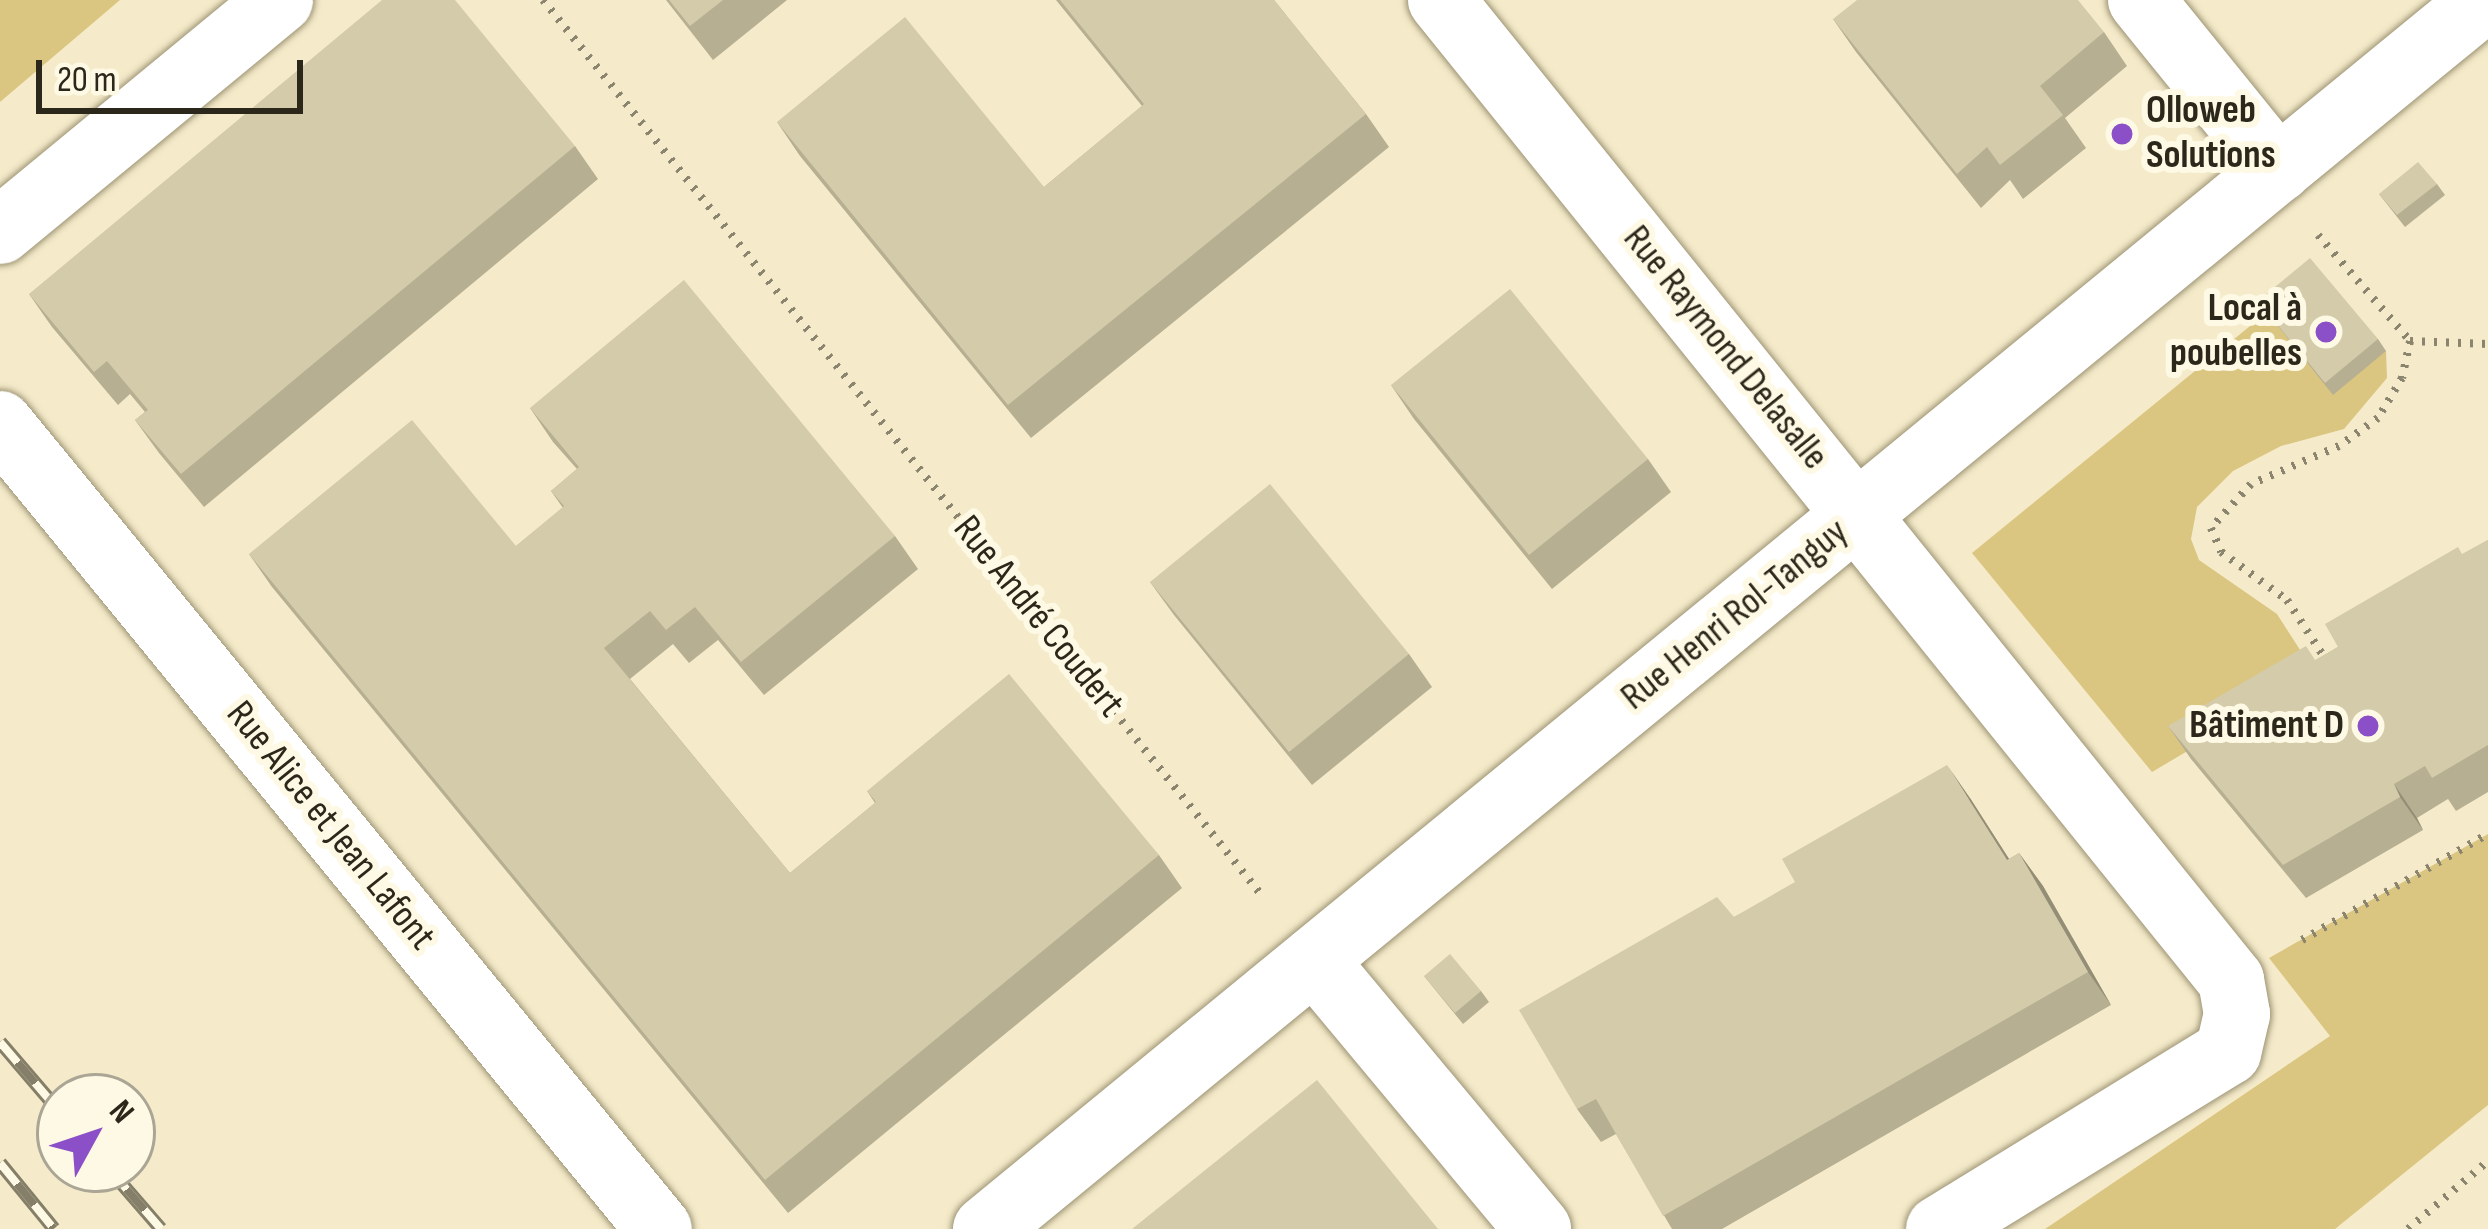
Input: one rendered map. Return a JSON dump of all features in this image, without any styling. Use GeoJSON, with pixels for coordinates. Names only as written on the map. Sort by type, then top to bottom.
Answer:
{"type":"FeatureCollection","features":[{"type":"Feature","properties":{"kind":"street"},"geometry":{"type":"LineString","coordinates":[[0,231],[280,0]]}},
{"type":"Feature","properties":{"kind":"street","name":"Rue Raymond Delasalle"},"geometry":{"type":"LineString","coordinates":[[1441,0],[2231,980]]}},
{"type":"Feature","properties":{"kind":"street"},"geometry":{"type":"LineString","coordinates":[[2141,0],[2271,174]]}},
{"type":"Feature","properties":{"kind":"street","name":"Rue Henri Rol-Tanguy"},"geometry":{"type":"LineString","coordinates":[[986,1229],[2483,0]]}},
{"type":"Feature","properties":{"kind":"street","name":"Rue Alice et Jean Lafont"},"geometry":{"type":"LineString","coordinates":[[0,424],[659,1229]]}},
{"type":"Feature","properties":{"kind":"street"},"geometry":{"type":"LineString","coordinates":[[1314,960],[1538,1229]]}},
{"type":"Feature","properties":{"kind":"street"},"geometry":{"type":"LineString","coordinates":[[1939,1229],[2228,1052],[2237,1015],[2231,980]]}},
{"type":"Feature","properties":{"kind":"path","name":"Rue André Coudert"},"geometry":{"type":"LineString","coordinates":[[543,0],[1314,960]]}},
{"type":"Feature","properties":{"kind":"path"},"geometry":{"type":"LineString","coordinates":[[2271,174],[2410,340],[2488,344]]}},
{"type":"Feature","properties":{"kind":"path"},"geometry":{"type":"LineString","coordinates":[[2330,666],[2287,600],[2222,552],[2211,528],[2251,484],[2339,446],[2378,418],[2402,378],[2410,340]]}},
{"type":"Feature","properties":{"kind":"path"},"geometry":{"type":"LineString","coordinates":[[2231,980],[2488,834]]}},
{"type":"Feature","properties":{"kind":"path"},"geometry":{"type":"LineString","coordinates":[[2408,1229],[2488,1161]]}},
{"type":"Feature","properties":{"kind":"shaded area"},"geometry":{"type":"Polygon","coordinates":[[[0,0],[120,0],[0,102],[0,0]]]}},
{"type":"Feature","properties":{"kind":"shaded area"},"geometry":{"type":"Polygon","coordinates":[[[2266,313],[2386,351],[2387,378],[2344,429],[2281,446],[2233,471],[2197,507],[2191,539],[2199,560],[2277,614],[2309,664],[2284,694],[2152,772],[1972,553],[2266,313]]]}},
{"type":"Feature","properties":{"kind":"shaded area"},"geometry":{"type":"Polygon","coordinates":[[[2488,834],[2488,1105],[2335,1229],[2045,1229],[2330,1036],[2269,958],[2488,834]]]}},
{"type":"Feature","properties":{"kind":"building"},"geometry":{"type":"Polygon","coordinates":[[[382,0],[455,0],[575,146],[181,474],[135,420],[148,410],[107,361],[94,372],[29,294],[382,0]]]}},
{"type":"Feature","properties":{"kind":"building"},"geometry":{"type":"Polygon","coordinates":[[[669,0],[723,0],[690,26],[669,0]]]}},
{"type":"Feature","properties":{"kind":"building"},"geometry":{"type":"Polygon","coordinates":[[[1060,0],[1274,0],[1366,114],[1008,405],[777,122],[905,17],[1044,187],[1144,104],[1060,0]]]}},
{"type":"Feature","properties":{"kind":"building"},"geometry":{"type":"Polygon","coordinates":[[[1857,0],[2078,0],[2104,32],[2040,86],[2063,115],[2000,165],[1987,147],[1957,174],[1833,19],[1857,0]]]}},
{"type":"Feature","properties":{"kind":"building"},"geometry":{"type":"Polygon","coordinates":[[[2418,162],[2437,184],[2397,215],[2379,194],[2418,162]]]}},
{"type":"Feature","properties":{"kind":"building","name":"Local à poubelles"},"geometry":{"type":"Polygon","coordinates":[[[2310,258],[2378,339],[2325,383],[2258,301],[2310,258]]]}},
{"type":"Feature","properties":{"kind":"building"},"geometry":{"type":"Polygon","coordinates":[[[684,280],[895,536],[741,662],[695,607],[666,630],[650,611],[604,648],[790,873],[876,802],[867,791],[1009,674],[1159,855],[765,1180],[249,554],[412,420],[516,546],[564,506],[551,491],[579,467],[530,408],[684,280]]]}},
{"type":"Feature","properties":{"kind":"building"},"geometry":{"type":"Polygon","coordinates":[[[1510,289],[1648,459],[1529,555],[1391,385],[1510,289]]]}},
{"type":"Feature","properties":{"kind":"building"},"geometry":{"type":"Polygon","coordinates":[[[1270,484],[1409,654],[1289,752],[1150,582],[1270,484]]]}},
{"type":"Feature","properties":{"kind":"building","name":"Bâtiment D"},"geometry":{"type":"Polygon","coordinates":[[[2488,540],[2488,745],[2432,778],[2425,766],[2394,784],[2400,797],[2283,865],[2168,726],[2306,646],[2315,660],[2338,647],[2325,624],[2458,547],[2462,554],[2488,540]]]}},
{"type":"Feature","properties":{"kind":"building"},"geometry":{"type":"Polygon","coordinates":[[[1947,765],[2007,860],[2019,853],[2088,972],[1663,1216],[1596,1099],[1577,1109],[1519,1010],[1717,897],[1734,917],[1795,882],[1782,859],[1947,765]]]}},
{"type":"Feature","properties":{"kind":"building"},"geometry":{"type":"Polygon","coordinates":[[[1450,954],[1481,991],[1455,1013],[1424,976],[1450,954]]]}},
{"type":"Feature","properties":{"kind":"building"},"geometry":{"type":"Polygon","coordinates":[[[1317,1080],[1438,1229],[1132,1229],[1317,1080]]]}},
{"type":"Feature","properties":{"kind":"railway"},"geometry":{"type":"LineString","coordinates":[[0,1042],[36,1084]]}},
{"type":"Feature","properties":{"kind":"railway"},"geometry":{"type":"LineString","coordinates":[[0,1163],[54,1229]]}},
{"type":"Feature","properties":{"kind":"railway"},"geometry":{"type":"LineString","coordinates":[[130,1193],[161,1229]]}},
{"type":"Feature","properties":{"kind":"place","name":"Olloweb Solutions"},"geometry":{"type":"Point","coordinates":[2122,134]}},
{"type":"Feature","properties":{"kind":"place","name":"Local à poubelles"},"geometry":{"type":"Point","coordinates":[2326,332]}},
{"type":"Feature","properties":{"kind":"place","name":"Bâtiment D"},"geometry":{"type":"Point","coordinates":[2368,726]}}]}
